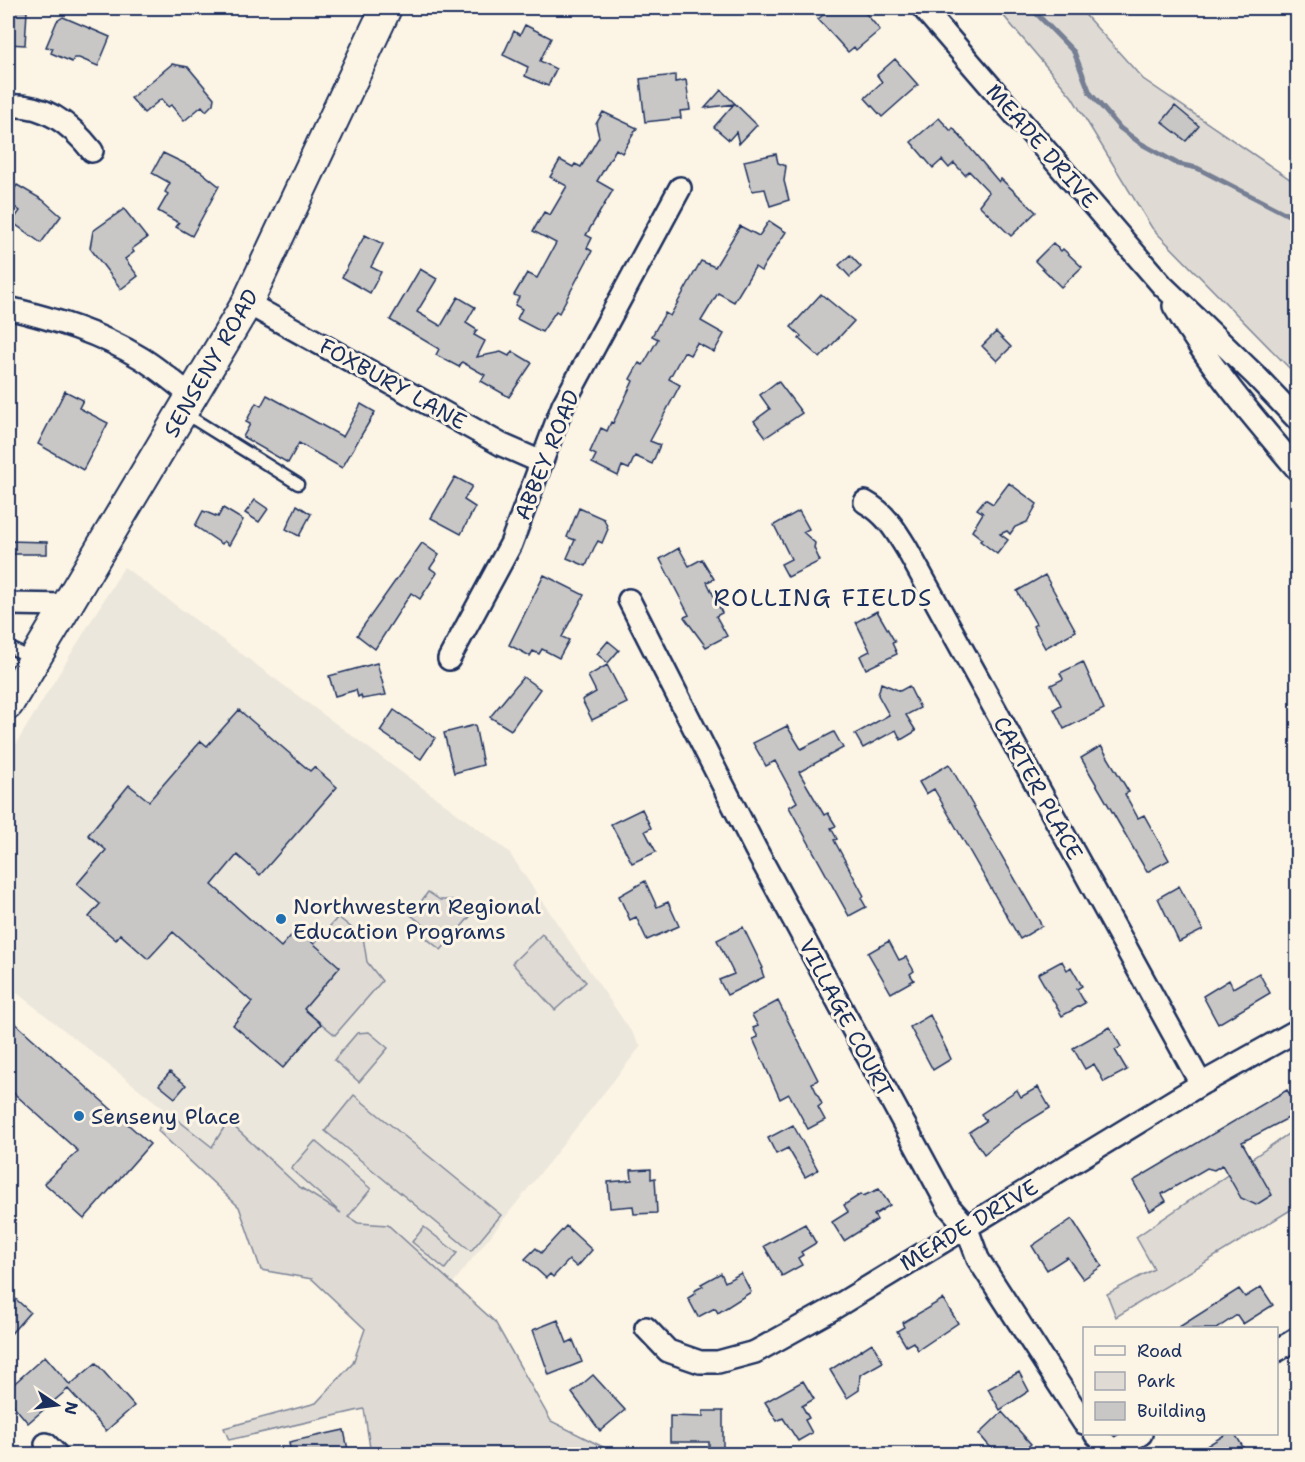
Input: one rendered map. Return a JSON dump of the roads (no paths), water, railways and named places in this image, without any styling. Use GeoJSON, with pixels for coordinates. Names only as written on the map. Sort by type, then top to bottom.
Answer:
{"type":"FeatureCollection","features":[{"type":"Feature","properties":{"kind":"main road","name":"SENSENY ROAD"},"geometry":{"type":"LineString","coordinates":[[8,704],[247,303],[386,8]]}},
{"type":"Feature","properties":{"kind":"street","name":"MEADE DRIVE"},"geometry":{"type":"LineString","coordinates":[[923,8],[1162,285],[1298,420]]}},
{"type":"Feature","properties":{"kind":"street"},"geometry":{"type":"LineString","coordinates":[[8,106],[33,108],[49,113],[65,123],[92,151]]}},
{"type":"Feature","properties":{"kind":"street","name":"ABBEY ROAD"},"geometry":{"type":"LineString","coordinates":[[449,659],[511,544],[563,405],[680,188]]}},
{"type":"Feature","properties":{"kind":"street","name":"MEADE DRIVE"},"geometry":{"type":"LineString","coordinates":[[1162,285],[1195,342],[1232,393],[1298,470]]}},
{"type":"Feature","properties":{"kind":"street","name":"FOXBURY LANE"},"geometry":{"type":"LineString","coordinates":[[247,303],[502,445],[541,462]]}},
{"type":"Feature","properties":{"kind":"street"},"geometry":{"type":"LineString","coordinates":[[8,308],[54,320],[94,335],[141,358],[188,405]]}},
{"type":"Feature","properties":{"kind":"street","name":"CARTER PLACE"},"geometry":{"type":"LineString","coordinates":[[865,502],[890,520],[907,549],[1201,1084]]}},
{"type":"Feature","properties":{"kind":"street","name":"VILLAGE COURT"},"geometry":{"type":"LineString","coordinates":[[628,600],[871,1066],[949,1207],[966,1226],[978,1258],[1083,1421]]}},
{"type":"Feature","properties":{"kind":"street"},"geometry":{"type":"LineString","coordinates":[[11,609],[68,605]]}},
{"type":"Feature","properties":{"kind":"street","name":"MEADE DRIVE"},"geometry":{"type":"LineString","coordinates":[[645,1328],[668,1351],[700,1362],[739,1358],[755,1352],[829,1311],[966,1226],[1294,1030]]}},
{"type":"Feature","properties":{"kind":"street"},"geometry":{"type":"LineString","coordinates":[[1278,1350],[1298,1338]]}},
{"type":"Feature","properties":{"kind":"street"},"geometry":{"type":"LineString","coordinates":[[1096,1435],[1113,1453],[1140,1435]]}},
{"type":"Feature","properties":{"kind":"lane"},"geometry":{"type":"LineString","coordinates":[[188,405],[298,484]]}},
{"type":"Feature","properties":{"kind":"lane"},"geometry":{"type":"LineString","coordinates":[[8,647],[35,660]]}},
{"type":"Feature","properties":{"kind":"waterway"},"geometry":{"type":"LineString","coordinates":[[1031,8],[1074,52],[1090,93],[1120,128],[1140,143],[1178,164],[1197,168],[1298,220]]}},
{"type":"Feature","properties":{"kind":"place","name":"Northwestern Regional Education Programs"},"geometry":{"type":"Point","coordinates":[281,919]}},
{"type":"Feature","properties":{"kind":"place","name":"Senseny Place"},"geometry":{"type":"Point","coordinates":[79,1116]}},
{"type":"Feature","properties":{"kind":"district","name":"ROLLING FIELDS"},"geometry":{"type":"Point","coordinates":[823,598]}}]}
